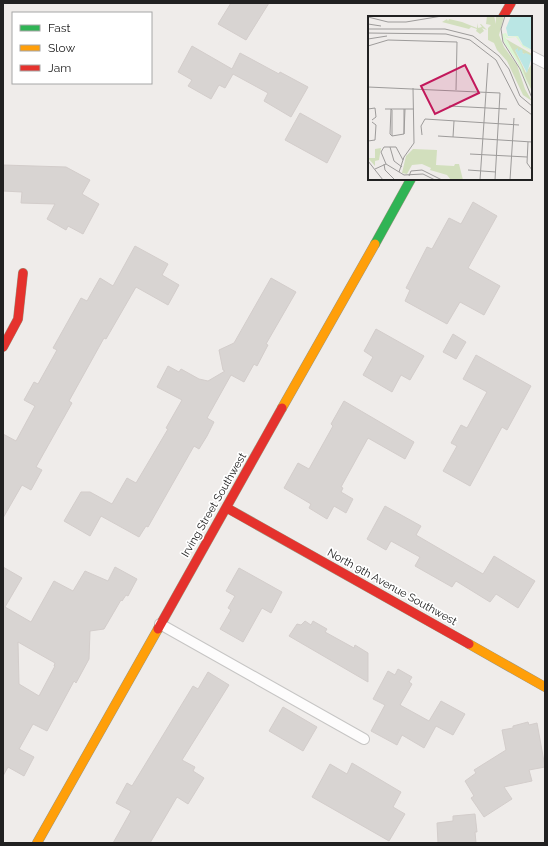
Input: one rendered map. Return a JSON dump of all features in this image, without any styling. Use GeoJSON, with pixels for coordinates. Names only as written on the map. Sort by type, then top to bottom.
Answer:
{"type":"FeatureCollection","features":[{"type":"Feature","properties":{"kind":"street"},"geometry":{"type":"LineString","coordinates":[[504,16],[511,3]]}},
{"type":"Feature","properties":{"kind":"street","name":"Irving Street Southwest"},"geometry":{"type":"LineString","coordinates":[[37,843],[410,180]]}},
{"type":"Feature","properties":{"kind":"street"},"geometry":{"type":"LineString","coordinates":[[3,346],[18,319],[23,273]]}},
{"type":"Feature","properties":{"kind":"street","name":"North 9th Avenue Southwest"},"geometry":{"type":"LineString","coordinates":[[227,508],[545,687]]}},
{"type":"Feature","properties":{"kind":"lane"},"geometry":{"type":"LineString","coordinates":[[532,56],[545,63]]}},
{"type":"Feature","properties":{"kind":"lane"},"geometry":{"type":"LineString","coordinates":[[160,624],[364,739]]}},
{"type":"Feature","properties":{"kind":"building"},"geometry":{"type":"Polygon","coordinates":[[[231,3],[269,3],[246,40],[218,24],[231,3]]]}},
{"type":"Feature","properties":{"kind":"building"},"geometry":{"type":"Polygon","coordinates":[[[192,46],[232,69],[240,53],[279,74],[280,72],[308,87],[291,117],[264,101],[268,93],[233,74],[225,88],[219,85],[211,99],[188,86],[192,80],[178,72],[192,46]]]}},
{"type":"Feature","properties":{"kind":"building"},"geometry":{"type":"Polygon","coordinates":[[[300,113],[341,136],[327,163],[285,140],[300,113]]]}},
{"type":"Feature","properties":{"kind":"building"},"geometry":{"type":"Polygon","coordinates":[[[3,165],[66,167],[90,180],[82,194],[99,204],[83,234],[68,226],[66,230],[47,219],[55,204],[21,203],[22,192],[3,191],[3,165]]]}},
{"type":"Feature","properties":{"kind":"building"},"geometry":{"type":"Polygon","coordinates":[[[473,202],[497,216],[468,268],[500,286],[484,315],[460,302],[447,324],[405,301],[410,290],[406,288],[427,247],[432,249],[449,218],[461,224],[473,202]]]}},
{"type":"Feature","properties":{"kind":"building"},"geometry":{"type":"Polygon","coordinates":[[[135,246],[168,264],[162,275],[179,285],[168,305],[136,287],[106,339],[104,338],[69,401],[72,403],[36,467],[42,470],[31,490],[22,485],[3,518],[3,434],[16,441],[35,406],[24,400],[34,382],[38,384],[57,350],[53,348],[81,298],[87,301],[100,278],[113,286],[135,246]]]}},
{"type":"Feature","properties":{"kind":"building"},"geometry":{"type":"Polygon","coordinates":[[[271,278],[296,292],[266,344],[268,345],[257,366],[254,364],[244,382],[231,375],[207,418],[214,422],[207,436],[199,449],[194,446],[148,527],[146,526],[139,537],[101,516],[90,536],[64,521],[81,492],[90,492],[112,504],[127,478],[136,483],[168,429],[166,428],[182,400],[157,387],[168,366],[179,372],[181,369],[199,379],[208,381],[225,371],[223,370],[219,350],[234,343],[271,278]]]}},
{"type":"Feature","properties":{"kind":"building"},"geometry":{"type":"Polygon","coordinates":[[[376,329],[424,356],[410,380],[401,375],[392,392],[363,375],[373,357],[364,351],[376,329]]]}},
{"type":"Feature","properties":{"kind":"building"},"geometry":{"type":"Polygon","coordinates":[[[453,334],[466,342],[456,359],[443,352],[453,334]]]}},
{"type":"Feature","properties":{"kind":"building"},"geometry":{"type":"Polygon","coordinates":[[[476,355],[531,386],[507,430],[502,427],[470,486],[443,471],[457,446],[451,443],[461,425],[467,428],[487,392],[463,379],[476,355]]]}},
{"type":"Feature","properties":{"kind":"building"},"geometry":{"type":"Polygon","coordinates":[[[344,401],[414,442],[405,459],[368,438],[341,487],[343,488],[341,492],[353,499],[346,513],[334,506],[327,519],[309,508],[311,504],[284,488],[298,463],[309,469],[333,426],[331,424],[344,401]]]}},
{"type":"Feature","properties":{"kind":"building"},"geometry":{"type":"Polygon","coordinates":[[[385,506],[421,526],[416,535],[483,574],[494,556],[535,581],[518,608],[496,594],[490,602],[456,581],[452,587],[415,566],[420,557],[391,541],[386,550],[367,539],[385,506]]]}},
{"type":"Feature","properties":{"kind":"building"},"geometry":{"type":"Polygon","coordinates":[[[3,567],[22,578],[5,607],[31,622],[54,581],[73,591],[85,571],[108,581],[115,567],[137,579],[128,596],[126,595],[122,601],[121,600],[104,629],[90,631],[89,659],[76,683],[74,681],[47,731],[33,724],[19,749],[34,757],[24,776],[8,767],[3,776],[3,567]],[[18,642],[19,684],[39,696],[55,666],[55,663],[18,642]]]}},
{"type":"Feature","properties":{"kind":"building"},"geometry":{"type":"Polygon","coordinates":[[[239,568],[282,592],[271,613],[262,608],[243,642],[220,629],[231,610],[228,608],[235,596],[226,591],[239,568]]]}},
{"type":"Feature","properties":{"kind":"building"},"geometry":{"type":"Polygon","coordinates":[[[305,621],[311,625],[313,621],[327,629],[325,632],[354,648],[355,645],[368,653],[368,682],[289,636],[297,624],[301,625],[305,621]]]}},
{"type":"Feature","properties":{"kind":"building"},"geometry":{"type":"Polygon","coordinates":[[[398,669],[412,677],[409,682],[412,684],[400,705],[429,721],[441,701],[465,714],[453,735],[436,726],[424,748],[402,735],[397,745],[371,731],[385,705],[373,699],[388,671],[395,675],[398,669]]]}},
{"type":"Feature","properties":{"kind":"building"},"geometry":{"type":"Polygon","coordinates":[[[208,672],[229,685],[182,760],[195,767],[193,771],[204,778],[188,804],[177,797],[150,843],[113,843],[131,811],[116,803],[127,783],[132,786],[193,686],[198,689],[208,672]]]}},
{"type":"Feature","properties":{"kind":"building"},"geometry":{"type":"Polygon","coordinates":[[[283,707],[317,727],[303,751],[269,731],[283,707]]]}},
{"type":"Feature","properties":{"kind":"building"},"geometry":{"type":"Polygon","coordinates":[[[528,722],[529,725],[537,723],[545,767],[529,770],[532,781],[504,787],[512,799],[484,817],[471,798],[474,796],[465,781],[476,773],[474,770],[506,750],[502,730],[513,728],[513,726],[528,722]]]}},
{"type":"Feature","properties":{"kind":"building"},"geometry":{"type":"Polygon","coordinates":[[[352,763],[401,792],[393,807],[405,814],[389,841],[312,797],[330,764],[347,774],[352,763]]]}},
{"type":"Feature","properties":{"kind":"building"},"geometry":{"type":"Polygon","coordinates":[[[475,814],[477,832],[475,832],[476,843],[438,843],[437,823],[453,821],[453,816],[475,814]]]}},
{"type":"Feature","properties":{"kind":"traffic: fast"},"geometry":{"type":"LineString","coordinates":[[375,244],[410,180]]}},
{"type":"Feature","properties":{"kind":"traffic: slow"},"geometry":{"type":"LineString","coordinates":[[282,408],[375,244]]}},
{"type":"Feature","properties":{"kind":"traffic: slow"},"geometry":{"type":"LineString","coordinates":[[37,843],[158,629]]}},
{"type":"Feature","properties":{"kind":"traffic: slow"},"geometry":{"type":"LineString","coordinates":[[469,644],[545,687]]}},
{"type":"Feature","properties":{"kind":"traffic: jam"},"geometry":{"type":"LineString","coordinates":[[504,16],[511,3]]}},
{"type":"Feature","properties":{"kind":"traffic: jam"},"geometry":{"type":"LineString","coordinates":[[3,347],[18,319],[23,273]]}},
{"type":"Feature","properties":{"kind":"traffic: jam"},"geometry":{"type":"LineString","coordinates":[[158,629],[282,408]]}},
{"type":"Feature","properties":{"kind":"traffic: jam"},"geometry":{"type":"LineString","coordinates":[[227,508],[469,644]]}}]}
